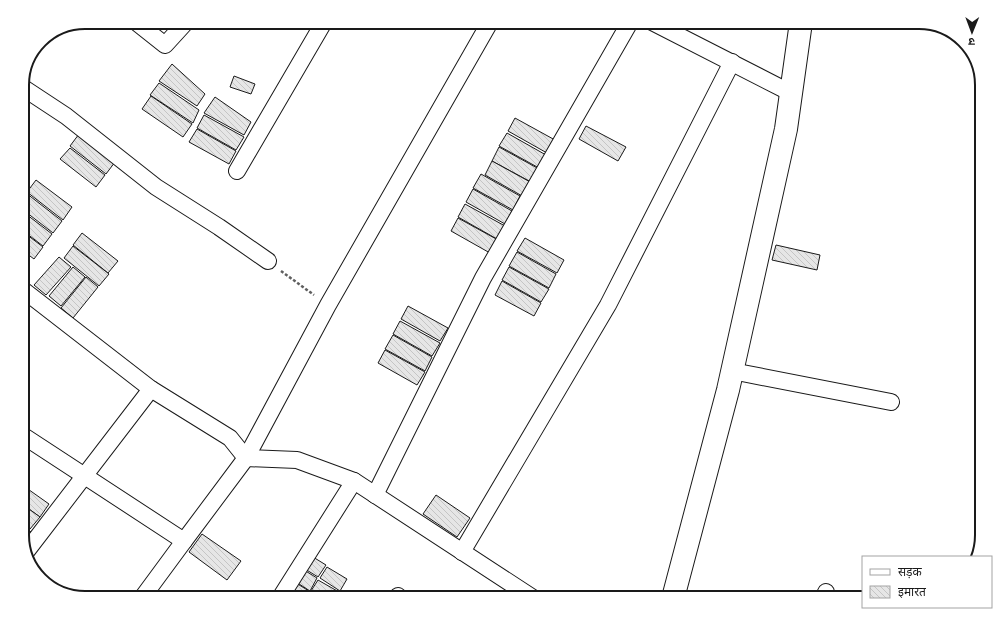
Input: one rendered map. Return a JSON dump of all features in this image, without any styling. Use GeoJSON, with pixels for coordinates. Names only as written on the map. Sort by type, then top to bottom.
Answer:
{"type":"FeatureCollection","features":[{"type":"Feature","properties":{"kind":"street"},"geometry":{"type":"LineString","coordinates":[[145,29],[165,45],[180,29]]}},
{"type":"Feature","properties":{"kind":"street"},"geometry":{"type":"LineString","coordinates":[[237,171],[320,29]]}},
{"type":"Feature","properties":{"kind":"street"},"geometry":{"type":"LineString","coordinates":[[147,591],[246,458],[328,305],[486,29]]}},
{"type":"Feature","properties":{"kind":"street"},"geometry":{"type":"LineString","coordinates":[[375,495],[483,278],[626,29]]}},
{"type":"Feature","properties":{"kind":"street"},"geometry":{"type":"LineString","coordinates":[[666,29],[791,93]]}},
{"type":"Feature","properties":{"kind":"street"},"geometry":{"type":"LineString","coordinates":[[675,591],[732,371],[786,129],[799,29]]}},
{"type":"Feature","properties":{"kind":"street"},"geometry":{"type":"LineString","coordinates":[[462,552],[608,305],[732,62]]}},
{"type":"Feature","properties":{"kind":"street"},"geometry":{"type":"LineString","coordinates":[[29,92],[66,116],[156,187],[219,227],[268,261]]}},
{"type":"Feature","properties":{"kind":"street"},"geometry":{"type":"LineString","coordinates":[[29,294],[151,389],[230,438],[246,458],[297,460],[354,481],[519,591]]}},
{"type":"Feature","properties":{"kind":"street"},"geometry":{"type":"LineString","coordinates":[[732,371],[891,402]]}},
{"type":"Feature","properties":{"kind":"street"},"geometry":{"type":"LineString","coordinates":[[30,546],[151,389]]}},
{"type":"Feature","properties":{"kind":"street"},"geometry":{"type":"LineString","coordinates":[[29,440],[184,541]]}},
{"type":"Feature","properties":{"kind":"street"},"geometry":{"type":"LineString","coordinates":[[284,591],[354,481]]}},
{"type":"Feature","properties":{"kind":"path"},"geometry":{"type":"LineString","coordinates":[[268,261],[328,305]]}},
{"type":"Feature","properties":{"kind":"building"},"geometry":{"type":"Polygon","coordinates":[[[172,64],[205,94],[197,106],[159,81],[172,64]]]}},
{"type":"Feature","properties":{"kind":"building"},"geometry":{"type":"Polygon","coordinates":[[[234,76],[255,84],[251,94],[230,87],[234,76]]]}},
{"type":"Feature","properties":{"kind":"building"},"geometry":{"type":"Polygon","coordinates":[[[159,83],[199,110],[193,123],[150,95],[159,83]]]}},
{"type":"Feature","properties":{"kind":"building"},"geometry":{"type":"Polygon","coordinates":[[[151,96],[192,124],[183,137],[142,109],[151,96]]]}},
{"type":"Feature","properties":{"kind":"building"},"geometry":{"type":"Polygon","coordinates":[[[215,97],[251,122],[244,135],[204,113],[215,97]]]}},
{"type":"Feature","properties":{"kind":"building"},"geometry":{"type":"Polygon","coordinates":[[[204,115],[244,137],[236,150],[197,128],[204,115]]]}},
{"type":"Feature","properties":{"kind":"building"},"geometry":{"type":"Polygon","coordinates":[[[515,118],[555,140],[547,153],[508,131],[515,118]]]}},
{"type":"Feature","properties":{"kind":"building"},"geometry":{"type":"Polygon","coordinates":[[[586,126],[626,147],[618,161],[579,139],[586,126]]]}},
{"type":"Feature","properties":{"kind":"building"},"geometry":{"type":"Polygon","coordinates":[[[197,129],[236,151],[229,164],[189,142],[197,129]]]}},
{"type":"Feature","properties":{"kind":"building"},"geometry":{"type":"Polygon","coordinates":[[[507,133],[546,155],[539,168],[499,146],[507,133]]]}},
{"type":"Feature","properties":{"kind":"building"},"geometry":{"type":"Polygon","coordinates":[[[79,134],[115,162],[106,174],[70,146],[79,134]]]}},
{"type":"Feature","properties":{"kind":"building"},"geometry":{"type":"Polygon","coordinates":[[[499,147],[539,169],[531,182],[492,161],[499,147]]]}},
{"type":"Feature","properties":{"kind":"building"},"geometry":{"type":"Polygon","coordinates":[[[70,148],[105,175],[96,187],[60,159],[70,148]]]}},
{"type":"Feature","properties":{"kind":"building"},"geometry":{"type":"Polygon","coordinates":[[[492,161],[532,183],[524,197],[485,175],[492,161]]]}},
{"type":"Feature","properties":{"kind":"building"},"geometry":{"type":"Polygon","coordinates":[[[481,174],[520,196],[513,210],[473,188],[481,174]]]}},
{"type":"Feature","properties":{"kind":"building"},"geometry":{"type":"Polygon","coordinates":[[[36,180],[72,207],[63,220],[29,194],[29,189],[36,180]]]}},
{"type":"Feature","properties":{"kind":"building"},"geometry":{"type":"Polygon","coordinates":[[[473,189],[512,211],[505,224],[466,202],[473,189]]]}},
{"type":"Feature","properties":{"kind":"building"},"geometry":{"type":"Polygon","coordinates":[[[29,195],[62,221],[53,233],[29,214],[29,195]]]}},
{"type":"Feature","properties":{"kind":"building"},"geometry":{"type":"Polygon","coordinates":[[[465,204],[505,226],[497,239],[458,217],[465,204]]]}},
{"type":"Feature","properties":{"kind":"building"},"geometry":{"type":"Polygon","coordinates":[[[29,216],[52,234],[43,246],[29,235],[29,216]]]}},
{"type":"Feature","properties":{"kind":"building"},"geometry":{"type":"Polygon","coordinates":[[[458,218],[498,240],[490,253],[451,231],[458,218]]]}},
{"type":"Feature","properties":{"kind":"building"},"geometry":{"type":"Polygon","coordinates":[[[82,233],[118,261],[108,273],[73,245],[82,233]]]}},
{"type":"Feature","properties":{"kind":"building"},"geometry":{"type":"Polygon","coordinates":[[[29,236],[43,247],[34,259],[29,255],[29,236]]]}},
{"type":"Feature","properties":{"kind":"building"},"geometry":{"type":"Polygon","coordinates":[[[525,238],[564,260],[557,273],[517,251],[525,238]]]}},
{"type":"Feature","properties":{"kind":"building"},"geometry":{"type":"Polygon","coordinates":[[[776,245],[820,255],[817,270],[772,260],[776,245]]]}},
{"type":"Feature","properties":{"kind":"building"},"geometry":{"type":"Polygon","coordinates":[[[73,246],[109,274],[99,286],[64,258],[73,246]]]}},
{"type":"Feature","properties":{"kind":"building"},"geometry":{"type":"Polygon","coordinates":[[[517,252],[556,274],[549,288],[509,266],[517,252]]]}},
{"type":"Feature","properties":{"kind":"building"},"geometry":{"type":"Polygon","coordinates":[[[59,257],[71,267],[46,295],[34,285],[59,257]]]}},
{"type":"Feature","properties":{"kind":"building"},"geometry":{"type":"Polygon","coordinates":[[[73,267],[85,277],[61,306],[49,296],[73,267]]]}},
{"type":"Feature","properties":{"kind":"building"},"geometry":{"type":"Polygon","coordinates":[[[509,267],[549,289],[541,302],[502,280],[509,267]]]}},
{"type":"Feature","properties":{"kind":"building"},"geometry":{"type":"Polygon","coordinates":[[[86,277],[98,287],[73,318],[61,308],[86,277]]]}},
{"type":"Feature","properties":{"kind":"building"},"geometry":{"type":"Polygon","coordinates":[[[502,281],[541,303],[534,316],[495,295],[502,281]]]}},
{"type":"Feature","properties":{"kind":"building"},"geometry":{"type":"Polygon","coordinates":[[[408,306],[448,328],[440,341],[401,319],[408,306]]]}},
{"type":"Feature","properties":{"kind":"building"},"geometry":{"type":"Polygon","coordinates":[[[400,321],[440,343],[432,356],[393,334],[400,321]]]}},
{"type":"Feature","properties":{"kind":"building"},"geometry":{"type":"Polygon","coordinates":[[[393,335],[432,357],[425,371],[385,349],[393,335]]]}},
{"type":"Feature","properties":{"kind":"building"},"geometry":{"type":"Polygon","coordinates":[[[385,350],[425,372],[417,385],[378,363],[385,350]]]}},
{"type":"Feature","properties":{"kind":"building"},"geometry":{"type":"Polygon","coordinates":[[[29,490],[49,504],[40,517],[29,509],[29,490]]]}},
{"type":"Feature","properties":{"kind":"building"},"geometry":{"type":"Polygon","coordinates":[[[436,495],[470,518],[457,537],[423,514],[436,495]]]}},
{"type":"Feature","properties":{"kind":"building"},"geometry":{"type":"Polygon","coordinates":[[[29,509],[40,517],[30,529],[29,528],[29,509]]]}},
{"type":"Feature","properties":{"kind":"building"},"geometry":{"type":"Polygon","coordinates":[[[202,534],[241,561],[227,580],[189,552],[202,534]]]}},
{"type":"Feature","properties":{"kind":"building"},"geometry":{"type":"Polygon","coordinates":[[[313,557],[326,565],[318,577],[305,569],[313,557]]]}},
{"type":"Feature","properties":{"kind":"building"},"geometry":{"type":"Polygon","coordinates":[[[327,567],[347,579],[340,591],[320,578],[327,567]]]}},
{"type":"Feature","properties":{"kind":"building"},"geometry":{"type":"Polygon","coordinates":[[[304,570],[317,578],[310,591],[296,582],[304,570]]]}},
{"type":"Feature","properties":{"kind":"building"},"geometry":{"type":"Polygon","coordinates":[[[318,580],[337,591],[311,591],[318,580]]]}},
{"type":"Feature","properties":{"kind":"building"},"geometry":{"type":"Polygon","coordinates":[[[296,583],[309,591],[291,591],[296,583]]]}}]}
